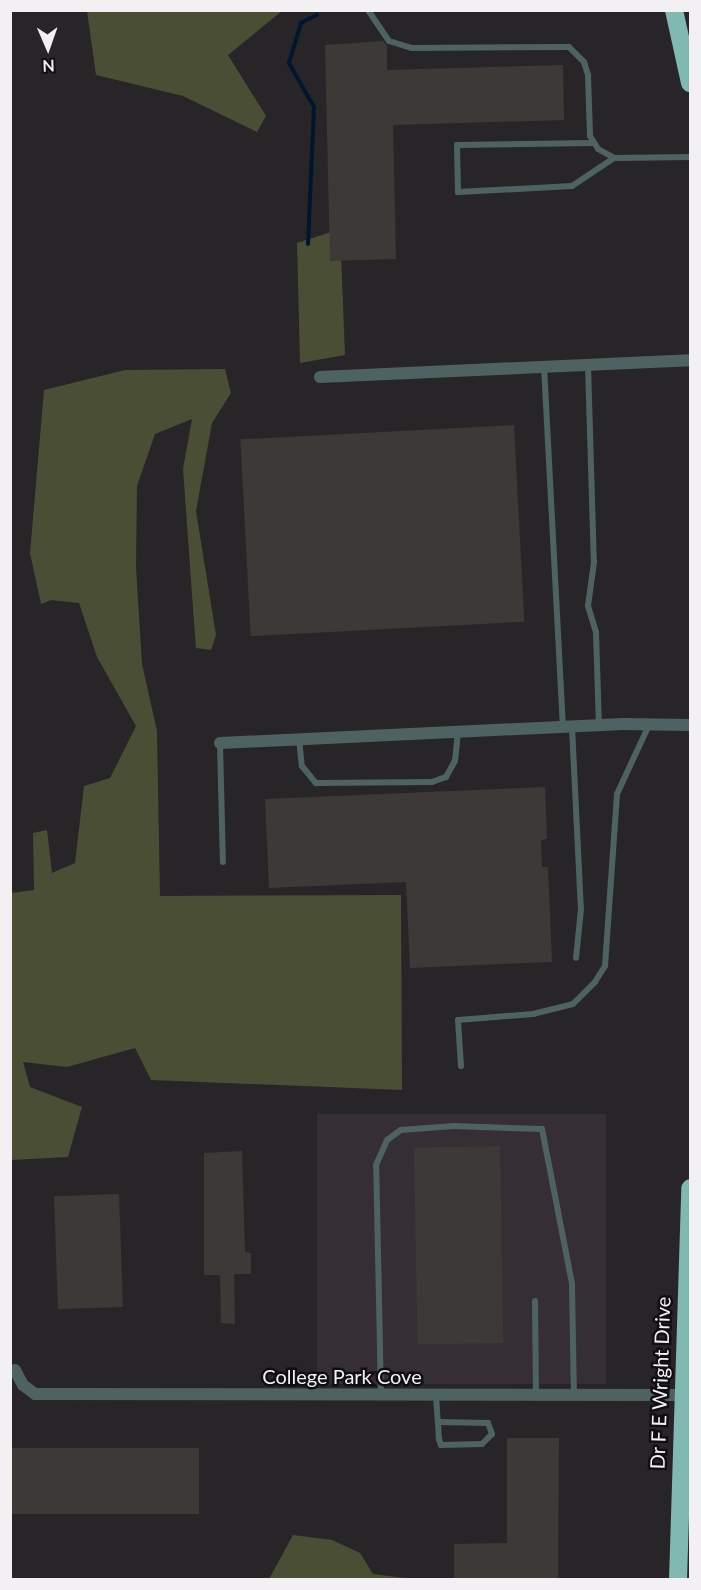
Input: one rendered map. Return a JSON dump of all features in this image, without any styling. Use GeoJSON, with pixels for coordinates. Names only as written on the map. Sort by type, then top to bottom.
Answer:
{"type":"FeatureCollection","features":[{"type":"Feature","properties":{"kind":"highway"},"geometry":{"type":"LineString","coordinates":[[674,10],[690,83]]}},
{"type":"Feature","properties":{"kind":"highway","name":"Dr F E Wright Drive"},"geometry":{"type":"LineString","coordinates":[[678,1580],[681,1395],[690,1188]]}},
{"type":"Feature","properties":{"kind":"street"},"geometry":{"type":"LineString","coordinates":[[320,377],[690,360]]}},
{"type":"Feature","properties":{"kind":"street"},"geometry":{"type":"LineString","coordinates":[[220,743],[458,730],[599,725],[690,725]]}},
{"type":"Feature","properties":{"kind":"street","name":"College Park Cove"},"geometry":{"type":"LineString","coordinates":[[15,1370],[23,1385],[35,1394],[681,1395]]}},
{"type":"Feature","properties":{"kind":"lane"},"geometry":{"type":"LineString","coordinates":[[368,10],[388,41],[405,47],[569,47],[584,62],[588,75],[592,143]]}},
{"type":"Feature","properties":{"kind":"lane"},"geometry":{"type":"LineString","coordinates":[[614,158],[592,143],[457,145],[458,192],[572,186],[614,158],[690,157]]}},
{"type":"Feature","properties":{"kind":"lane"},"geometry":{"type":"LineString","coordinates":[[588,363],[594,562],[588,606],[596,632],[599,725]]}},
{"type":"Feature","properties":{"kind":"lane"},"geometry":{"type":"LineString","coordinates":[[544,366],[581,909],[576,958]]}},
{"type":"Feature","properties":{"kind":"lane"},"geometry":{"type":"LineString","coordinates":[[461,1066],[458,1020],[533,1014],[573,1004],[600,974],[608,934],[617,794],[649,724]]}},
{"type":"Feature","properties":{"kind":"lane"},"geometry":{"type":"LineString","coordinates":[[299,737],[302,766],[307,777],[328,786],[432,782],[446,777],[456,761],[458,730]]}},
{"type":"Feature","properties":{"kind":"lane"},"geometry":{"type":"LineString","coordinates":[[220,743],[224,862]]}},
{"type":"Feature","properties":{"kind":"lane"},"geometry":{"type":"LineString","coordinates":[[381,1396],[376,1165],[387,1140],[401,1130],[454,1126],[542,1129],[572,1284],[574,1396]]}},
{"type":"Feature","properties":{"kind":"lane"},"geometry":{"type":"LineString","coordinates":[[535,1301],[536,1396]]}},
{"type":"Feature","properties":{"kind":"lane"},"geometry":{"type":"LineString","coordinates":[[436,1396],[438,1422],[441,1445],[482,1444],[492,1434],[488,1423],[438,1422]]}},
{"type":"Feature","properties":{"kind":"shaded area"},"geometry":{"type":"Polygon","coordinates":[[[317,1114],[606,1114],[606,1384],[317,1384],[317,1114]]]}},
{"type":"Feature","properties":{"kind":"green space"},"geometry":{"type":"Polygon","coordinates":[[[87,11],[282,11],[228,55],[266,116],[257,132],[183,96],[96,75],[87,11]]]}},
{"type":"Feature","properties":{"kind":"green space"},"geometry":{"type":"Polygon","coordinates":[[[340,229],[345,355],[300,363],[297,243],[340,229]]]}},
{"type":"Feature","properties":{"kind":"green space"},"geometry":{"type":"Polygon","coordinates":[[[225,369],[231,393],[212,423],[196,511],[216,635],[211,650],[196,648],[195,636],[183,469],[192,419],[155,434],[137,486],[136,567],[142,664],[157,731],[160,896],[401,895],[402,1090],[151,1080],[135,1048],[67,1067],[23,1062],[30,1087],[82,1107],[68,1157],[11,1160],[11,893],[34,890],[33,833],[47,830],[52,873],[75,863],[84,786],[110,778],[136,726],[97,657],[79,603],[51,600],[41,604],[30,553],[44,390],[125,370],[225,369]]]}},
{"type":"Feature","properties":{"kind":"green space"},"geometry":{"type":"Polygon","coordinates":[[[293,1535],[332,1540],[360,1553],[373,1574],[413,1579],[269,1579],[293,1535]]]}},
{"type":"Feature","properties":{"kind":"building"},"geometry":{"type":"Polygon","coordinates":[[[383,41],[387,46],[387,70],[563,65],[564,120],[393,125],[396,259],[330,261],[325,45],[383,41]]]}},
{"type":"Feature","properties":{"kind":"building"},"geometry":{"type":"Polygon","coordinates":[[[514,425],[524,622],[251,636],[240,439],[514,425]]]}},
{"type":"Feature","properties":{"kind":"building"},"geometry":{"type":"Polygon","coordinates":[[[545,787],[547,839],[541,840],[542,867],[548,867],[552,962],[410,968],[406,882],[269,888],[265,799],[545,787]]]}},
{"type":"Feature","properties":{"kind":"building"},"geometry":{"type":"Polygon","coordinates":[[[500,1146],[503,1343],[417,1344],[414,1148],[500,1146]]]}},
{"type":"Feature","properties":{"kind":"building"},"geometry":{"type":"Polygon","coordinates":[[[242,1151],[245,1252],[251,1253],[251,1274],[234,1274],[235,1324],[221,1323],[220,1275],[204,1275],[204,1153],[242,1151]]]}},
{"type":"Feature","properties":{"kind":"building"},"geometry":{"type":"Polygon","coordinates":[[[119,1194],[123,1307],[58,1309],[54,1196],[119,1194]]]}},
{"type":"Feature","properties":{"kind":"building"},"geometry":{"type":"Polygon","coordinates":[[[507,1438],[559,1438],[558,1580],[454,1580],[454,1544],[507,1543],[507,1438]]]}},
{"type":"Feature","properties":{"kind":"building"},"geometry":{"type":"Polygon","coordinates":[[[10,1448],[199,1448],[199,1514],[10,1514],[10,1448]]]}},
{"type":"Feature","properties":{"kind":"waterway"},"geometry":{"type":"LineString","coordinates":[[308,244],[314,107],[289,63],[301,23],[317,15]]}}]}
